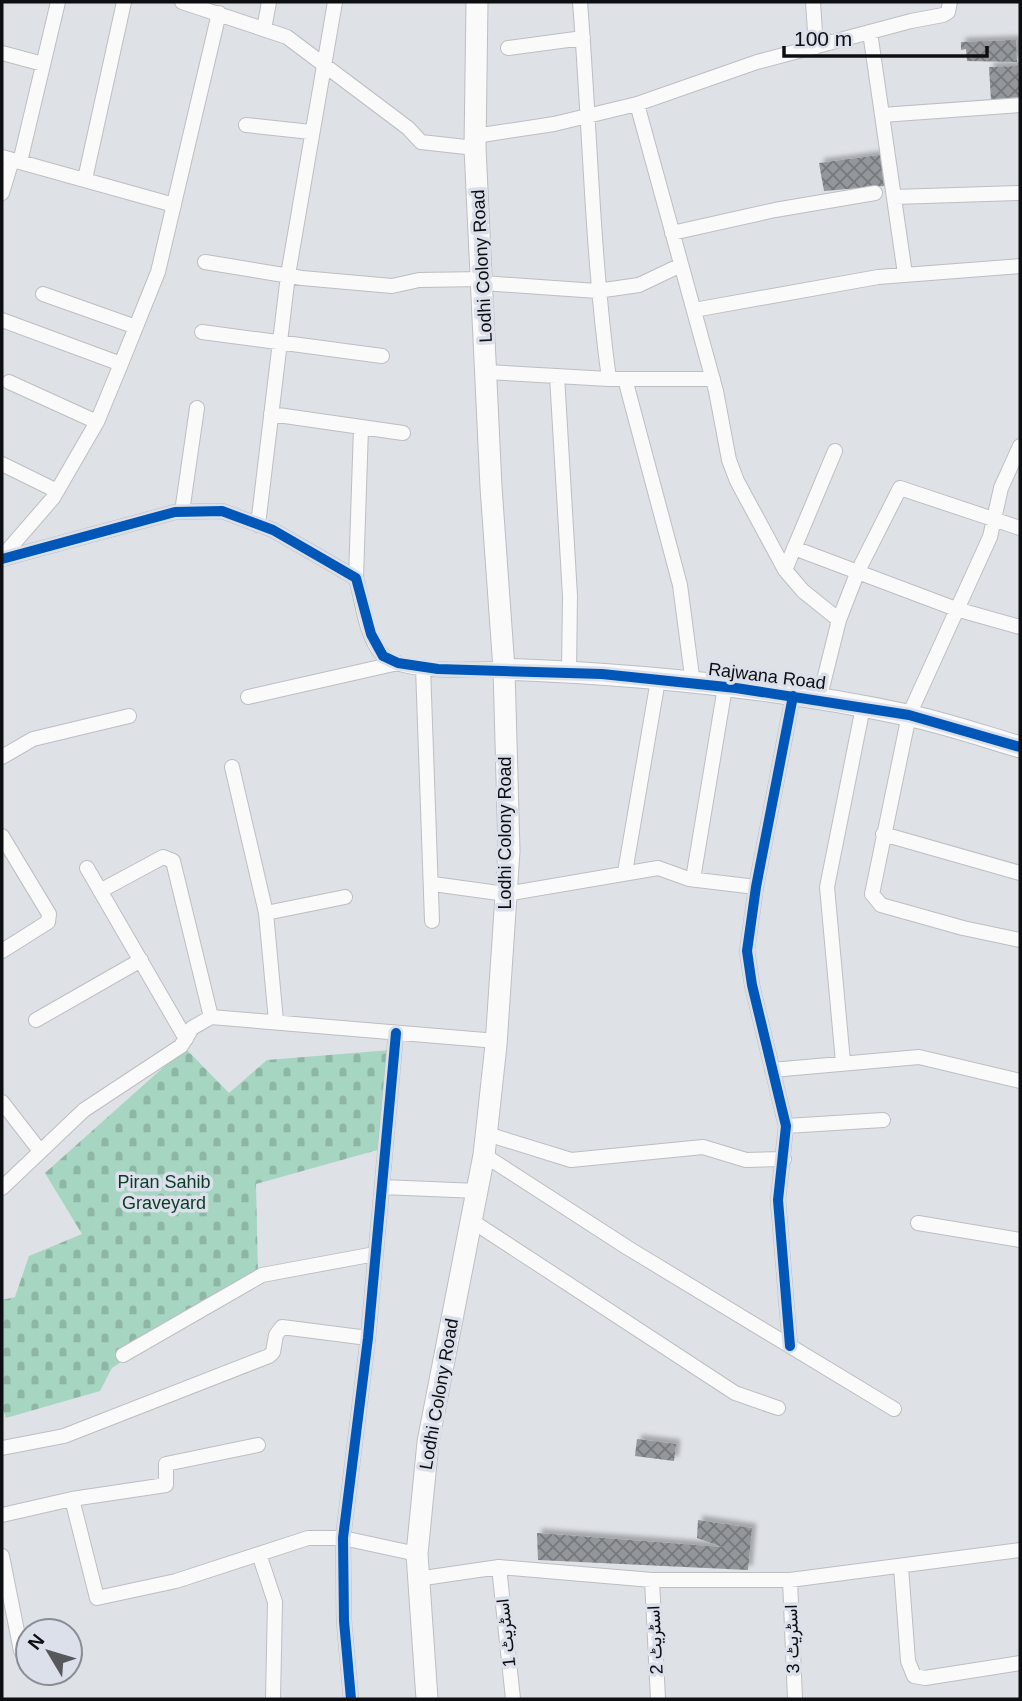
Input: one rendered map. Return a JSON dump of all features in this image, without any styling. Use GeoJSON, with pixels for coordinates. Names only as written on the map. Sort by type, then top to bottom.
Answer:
{"type":"FeatureCollection","features":[{"type":"Feature","properties":{"kind":"main road","name":"Lodhi Colony Road"},"geometry":{"type":"LineString","coordinates":[[427,1699],[417,1554],[428,1443],[486,1144],[497,1041],[509,851],[504,669],[475,142],[477,2]]}},
{"type":"Feature","properties":{"kind":"main road","name":"Rajwana Road"},"geometry":{"type":"LineString","coordinates":[[504,669],[569,671],[793,696],[909,715],[1020,747]]}},
{"type":"Feature","properties":{"kind":"street"},"geometry":{"type":"LineString","coordinates":[[2,193],[43,64],[58,2]]}},
{"type":"Feature","properties":{"kind":"street"},"geometry":{"type":"LineString","coordinates":[[85,179],[124,2]]}},
{"type":"Feature","properties":{"kind":"street"},"geometry":{"type":"LineString","coordinates":[[183,2],[287,37],[408,128],[421,142],[475,142],[637,104],[757,62],[943,15],[948,12],[950,2]]}},
{"type":"Feature","properties":{"kind":"street"},"geometry":{"type":"LineString","coordinates":[[264,29],[269,2]]}},
{"type":"Feature","properties":{"kind":"street"},"geometry":{"type":"LineString","coordinates":[[258,524],[288,275],[311,132],[326,67],[335,2]]}},
{"type":"Feature","properties":{"kind":"street"},"geometry":{"type":"LineString","coordinates":[[580,2],[590,115],[597,291],[609,379]]}},
{"type":"Feature","properties":{"kind":"street"},"geometry":{"type":"LineString","coordinates":[[813,2],[816,47]]}},
{"type":"Feature","properties":{"kind":"street"},"geometry":{"type":"LineString","coordinates":[[2,558],[57,491],[97,422],[158,272],[219,13]]}},
{"type":"Feature","properties":{"kind":"street"},"geometry":{"type":"LineString","coordinates":[[870,32],[905,274]]}},
{"type":"Feature","properties":{"kind":"street"},"geometry":{"type":"LineString","coordinates":[[508,48],[583,38]]}},
{"type":"Feature","properties":{"kind":"street"},"geometry":{"type":"LineString","coordinates":[[2,53],[43,64]]}},
{"type":"Feature","properties":{"kind":"street"},"geometry":{"type":"LineString","coordinates":[[637,104],[713,379],[729,460],[737,481],[785,570],[803,591],[839,620]]}},
{"type":"Feature","properties":{"kind":"street"},"geometry":{"type":"LineString","coordinates":[[882,115],[1020,105]]}},
{"type":"Feature","properties":{"kind":"street"},"geometry":{"type":"LineString","coordinates":[[246,125],[311,132]]}},
{"type":"Feature","properties":{"kind":"street"},"geometry":{"type":"LineString","coordinates":[[11,160],[174,205]]}},
{"type":"Feature","properties":{"kind":"street"},"geometry":{"type":"LineString","coordinates":[[673,233],[775,209],[875,193]]}},
{"type":"Feature","properties":{"kind":"street"},"geometry":{"type":"LineString","coordinates":[[894,197],[1020,193]]}},
{"type":"Feature","properties":{"kind":"street"},"geometry":{"type":"LineString","coordinates":[[205,262],[288,275],[391,286],[419,280],[483,281],[597,291],[639,285],[681,265]]}},
{"type":"Feature","properties":{"kind":"street"},"geometry":{"type":"LineString","coordinates":[[694,310],[905,274],[1020,266]]}},
{"type":"Feature","properties":{"kind":"street"},"geometry":{"type":"LineString","coordinates":[[43,293],[136,327]]}},
{"type":"Feature","properties":{"kind":"street"},"geometry":{"type":"LineString","coordinates":[[2,320],[121,364]]}},
{"type":"Feature","properties":{"kind":"street"},"geometry":{"type":"LineString","coordinates":[[202,332],[382,356]]}},
{"type":"Feature","properties":{"kind":"street"},"geometry":{"type":"LineString","coordinates":[[487,372],[609,379],[713,379]]}},
{"type":"Feature","properties":{"kind":"street"},"geometry":{"type":"LineString","coordinates":[[557,376],[570,596],[569,671]]}},
{"type":"Feature","properties":{"kind":"street"},"geometry":{"type":"LineString","coordinates":[[625,379],[680,585],[693,684]]}},
{"type":"Feature","properties":{"kind":"street"},"geometry":{"type":"LineString","coordinates":[[9,382],[97,422]]}},
{"type":"Feature","properties":{"kind":"street"},"geometry":{"type":"LineString","coordinates":[[182,512],[197,408]]}},
{"type":"Feature","properties":{"kind":"street"},"geometry":{"type":"LineString","coordinates":[[271,414],[402,433]]}},
{"type":"Feature","properties":{"kind":"street"},"geometry":{"type":"LineString","coordinates":[[361,428],[356,578],[371,634],[383,656],[398,663],[423,667],[504,669]]}},
{"type":"Feature","properties":{"kind":"street"},"geometry":{"type":"LineString","coordinates":[[785,570],[835,451]]}},
{"type":"Feature","properties":{"kind":"street"},"geometry":{"type":"LineString","coordinates":[[1018,454],[1001,488],[995,521],[909,715],[872,894],[876,902],[963,928],[1020,940]]}},
{"type":"Feature","properties":{"kind":"street"},"geometry":{"type":"LineString","coordinates":[[2,464],[57,491]]}},
{"type":"Feature","properties":{"kind":"street"},"geometry":{"type":"LineString","coordinates":[[819,700],[839,620],[858,571],[900,488],[1020,528]]}},
{"type":"Feature","properties":{"kind":"street"},"geometry":{"type":"LineString","coordinates":[[2,558],[182,512],[222,511],[258,524],[356,578]]}},
{"type":"Feature","properties":{"kind":"street"},"geometry":{"type":"LineString","coordinates":[[794,548],[956,609],[1020,627]]}},
{"type":"Feature","properties":{"kind":"street"},"geometry":{"type":"LineString","coordinates":[[248,697],[398,663]]}},
{"type":"Feature","properties":{"kind":"street"},"geometry":{"type":"LineString","coordinates":[[423,667],[433,884],[432,921]]}},
{"type":"Feature","properties":{"kind":"street"},"geometry":{"type":"LineString","coordinates":[[625,872],[658,680]]}},
{"type":"Feature","properties":{"kind":"street"},"geometry":{"type":"LineString","coordinates":[[694,879],[725,687]]}},
{"type":"Feature","properties":{"kind":"street"},"geometry":{"type":"LineString","coordinates":[[790,1346],[778,1200],[786,1126],[748,964],[748,931],[793,696]]}},
{"type":"Feature","properties":{"kind":"street"},"geometry":{"type":"LineString","coordinates":[[844,1062],[827,887],[863,707]]}},
{"type":"Feature","properties":{"kind":"street"},"geometry":{"type":"LineString","coordinates":[[2,757],[33,739],[129,716]]}},
{"type":"Feature","properties":{"kind":"street"},"geometry":{"type":"LineString","coordinates":[[232,767],[266,913],[276,1021]]}},
{"type":"Feature","properties":{"kind":"street"},"geometry":{"type":"LineString","coordinates":[[883,834],[1020,873]]}},
{"type":"Feature","properties":{"kind":"street"},"geometry":{"type":"LineString","coordinates":[[2,836],[49,914],[48,922],[2,951]]}},
{"type":"Feature","properties":{"kind":"street"},"geometry":{"type":"LineString","coordinates":[[100,891],[163,857],[173,861],[211,1017]]}},
{"type":"Feature","properties":{"kind":"street"},"geometry":{"type":"LineString","coordinates":[[87,868],[186,1039]]}},
{"type":"Feature","properties":{"kind":"street"},"geometry":{"type":"LineString","coordinates":[[433,884],[506,894],[658,868],[694,879],[756,887]]}},
{"type":"Feature","properties":{"kind":"street"},"geometry":{"type":"LineString","coordinates":[[266,913],[345,897]]}},
{"type":"Feature","properties":{"kind":"street"},"geometry":{"type":"LineString","coordinates":[[36,1020],[141,960]]}},
{"type":"Feature","properties":{"kind":"street"},"geometry":{"type":"LineString","coordinates":[[2,1188],[84,1110],[181,1046],[192,1028],[211,1017],[497,1041]]}},
{"type":"Feature","properties":{"kind":"street"},"geometry":{"type":"LineString","coordinates":[[351,1699],[344,1621],[342,1538],[368,1338],[396,1033]]}},
{"type":"Feature","properties":{"kind":"street"},"geometry":{"type":"LineString","coordinates":[[772,1070],[919,1057],[1020,1081]]}},
{"type":"Feature","properties":{"kind":"street"},"geometry":{"type":"LineString","coordinates":[[2,1102],[40,1151]]}},
{"type":"Feature","properties":{"kind":"street"},"geometry":{"type":"LineString","coordinates":[[786,1126],[883,1120]]}},
{"type":"Feature","properties":{"kind":"street"},"geometry":{"type":"LineString","coordinates":[[486,1144],[571,1160],[598,1160],[695,1147],[713,1149],[746,1160],[784,1159]]}},
{"type":"Feature","properties":{"kind":"street"},"geometry":{"type":"LineString","coordinates":[[486,1144],[628,1248],[894,1409]]}},
{"type":"Feature","properties":{"kind":"street"},"geometry":{"type":"LineString","coordinates":[[382,1187],[478,1191]]}},
{"type":"Feature","properties":{"kind":"street"},"geometry":{"type":"LineString","coordinates":[[472,1221],[735,1393],[778,1408]]}},
{"type":"Feature","properties":{"kind":"street"},"geometry":{"type":"LineString","coordinates":[[918,1223],[1020,1240]]}},
{"type":"Feature","properties":{"kind":"street"},"geometry":{"type":"LineString","coordinates":[[123,1354],[262,1275],[375,1254]]}},
{"type":"Feature","properties":{"kind":"street"},"geometry":{"type":"LineString","coordinates":[[2,1448],[64,1436],[269,1356],[274,1352],[276,1335],[282,1327],[368,1338]]}},
{"type":"Feature","properties":{"kind":"street"},"geometry":{"type":"LineString","coordinates":[[2,1515],[72,1499],[166,1485],[166,1464],[258,1445]]}},
{"type":"Feature","properties":{"kind":"street"},"geometry":{"type":"LineString","coordinates":[[72,1499],[97,1598],[176,1581],[308,1538],[342,1538],[417,1554]]}},
{"type":"Feature","properties":{"kind":"street"},"geometry":{"type":"LineString","coordinates":[[417,1578],[499,1567],[652,1580],[790,1580],[1020,1550]]}},
{"type":"Feature","properties":{"kind":"street"},"geometry":{"type":"LineString","coordinates":[[259,1554],[275,1602],[273,1699]]}},
{"type":"Feature","properties":{"kind":"street"},"geometry":{"type":"LineString","coordinates":[[2,1556],[14,1617]]}},
{"type":"Feature","properties":{"kind":"street","name":"اسٹریٹ 1"},"geometry":{"type":"LineString","coordinates":[[499,1567],[513,1699]]}},
{"type":"Feature","properties":{"kind":"street"},"geometry":{"type":"LineString","coordinates":[[901,1567],[909,1669],[914,1676],[925,1678],[1020,1663]]}},
{"type":"Feature","properties":{"kind":"street","name":"اسٹریٹ 2"},"geometry":{"type":"LineString","coordinates":[[652,1580],[658,1699]]}},
{"type":"Feature","properties":{"kind":"street","name":"اسٹریٹ 3"},"geometry":{"type":"LineString","coordinates":[[790,1580],[794,1699]]}},
{"type":"Feature","properties":{"kind":"green space","name":"Piran Sahib Graveyard"},"geometry":{"type":"Polygon","coordinates":[[[185,1048],[229,1093],[267,1060],[391,1050],[381,1149],[256,1184],[258,1273],[112,1368],[100,1391],[6,1418],[2,1407],[2,1300],[15,1297],[29,1256],[82,1234],[45,1173],[185,1048]]]}},
{"type":"Feature","properties":{"kind":"building"},"geometry":{"type":"Polygon","coordinates":[[[1016,40],[1017,62],[967,61],[966,49],[961,50],[961,42],[1016,40]]]}},
{"type":"Feature","properties":{"kind":"building"},"geometry":{"type":"Polygon","coordinates":[[[1018,66],[1020,101],[991,100],[989,67],[1018,66]]]}},
{"type":"Feature","properties":{"kind":"building"},"geometry":{"type":"Polygon","coordinates":[[[880,155],[884,186],[824,191],[819,163],[880,155]]]}},
{"type":"Feature","properties":{"kind":"building"},"geometry":{"type":"Polygon","coordinates":[[[637,1439],[676,1444],[674,1461],[635,1456],[637,1439]]]}},
{"type":"Feature","properties":{"kind":"building"},"geometry":{"type":"Polygon","coordinates":[[[698,1520],[752,1528],[748,1570],[538,1560],[537,1533],[722,1547],[697,1538],[698,1520]]]}},
{"type":"Feature","properties":{"kind":"cycle path"},"geometry":{"type":"LineString","coordinates":[[2,559],[175,512],[222,511],[273,530],[356,578],[371,634],[383,656],[398,663],[438,669],[602,674],[736,688],[909,715],[1020,747]]}},
{"type":"Feature","properties":{"kind":"cycle path"},"geometry":{"type":"LineString","coordinates":[[790,1346],[778,1200],[786,1126],[752,985],[747,951],[756,887],[793,696]]}},
{"type":"Feature","properties":{"kind":"cycle path"},"geometry":{"type":"LineString","coordinates":[[351,1699],[344,1621],[343,1538],[368,1338],[396,1033]]}}]}
